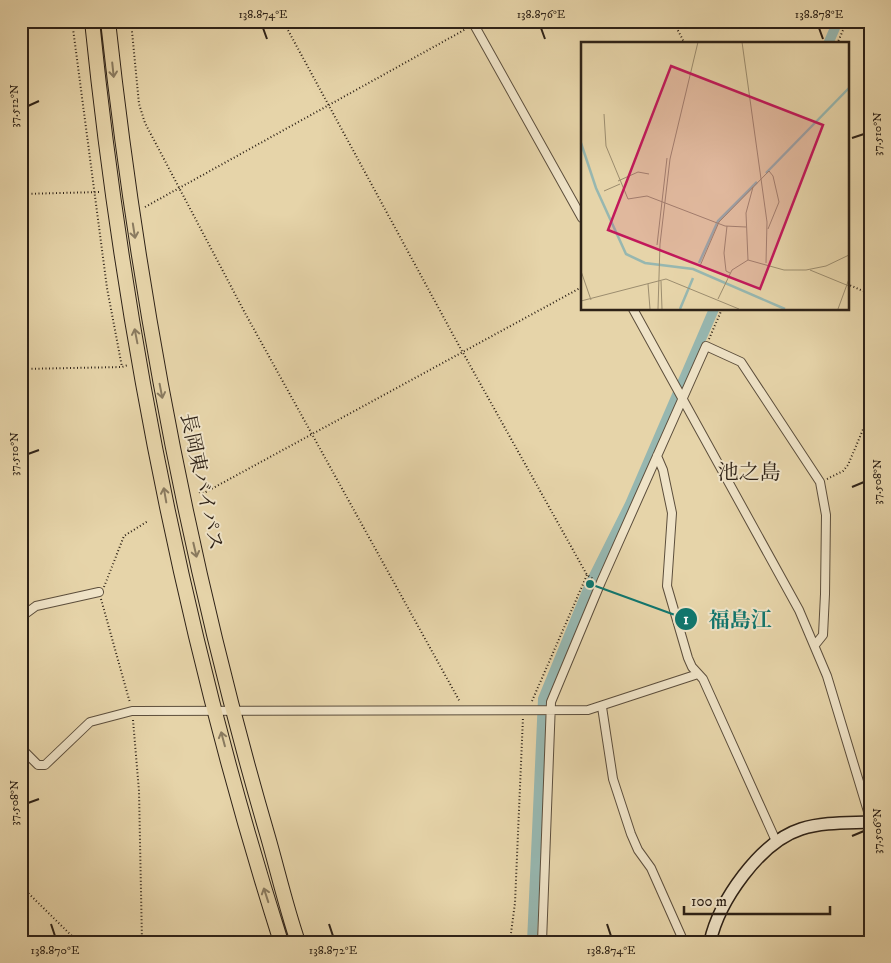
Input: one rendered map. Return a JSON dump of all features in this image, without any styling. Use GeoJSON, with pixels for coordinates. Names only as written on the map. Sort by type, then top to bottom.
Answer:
{"type":"FeatureCollection","features":[{"type":"Feature","properties":{"kind":"highway","name":"長岡東バイパス"},"geometry":{"type":"LineString","coordinates":[[92,21],[101,104],[125,279],[166,503],[215,711],[258,871],[281,942]]}},
{"type":"Feature","properties":{"kind":"highway","name":"長岡東バイパス"},"geometry":{"type":"LineString","coordinates":[[108,21],[132,215],[178,478],[233,712],[298,942]]}},
{"type":"Feature","properties":{"kind":"street"},"geometry":{"type":"LineString","coordinates":[[473,23],[581,216]]}},
{"type":"Feature","properties":{"kind":"street"},"geometry":{"type":"LineString","coordinates":[[634,310],[799,610],[815,645],[860,780],[870,818]]}},
{"type":"Feature","properties":{"kind":"street"},"geometry":{"type":"LineString","coordinates":[[542,942],[549,710],[551,702],[600,582],[706,346],[741,362],[820,482],[826,515],[825,585],[823,635],[815,645]]}},
{"type":"Feature","properties":{"kind":"street"},"geometry":{"type":"LineString","coordinates":[[657,456],[663,470],[672,513],[667,586],[688,658],[703,679],[776,841]]}},
{"type":"Feature","properties":{"kind":"street"},"geometry":{"type":"LineString","coordinates":[[21,617],[36,606],[99,592]]}},
{"type":"Feature","properties":{"kind":"street"},"geometry":{"type":"LineString","coordinates":[[21,748],[38,766],[45,765],[90,722],[106,716],[132,711],[233,712],[464,709],[581,711],[602,707],[698,674]]}},
{"type":"Feature","properties":{"kind":"street"},"geometry":{"type":"LineString","coordinates":[[602,707],[613,779],[638,850],[651,868],[683,940],[710,942],[714,924],[726,901],[765,851],[776,841],[801,829],[818,825],[870,822]]}},
{"type":"Feature","properties":{"kind":"path"},"geometry":{"type":"LineString","coordinates":[[21,22],[72,21],[107,288],[122,367]]}},
{"type":"Feature","properties":{"kind":"path"},"geometry":{"type":"LineString","coordinates":[[131,21],[139,104],[145,123],[245,313],[314,434],[464,709]]}},
{"type":"Feature","properties":{"kind":"path"},"geometry":{"type":"LineString","coordinates":[[282,21],[588,575],[527,710],[523,712],[515,902],[511,933]]}},
{"type":"Feature","properties":{"kind":"path"},"geometry":{"type":"LineString","coordinates":[[673,21],[684,42]]}},
{"type":"Feature","properties":{"kind":"path"},"geometry":{"type":"LineString","coordinates":[[838,42],[847,21]]}},
{"type":"Feature","properties":{"kind":"path"},"geometry":{"type":"LineString","coordinates":[[132,215],[473,23]]}},
{"type":"Feature","properties":{"kind":"path"},"geometry":{"type":"LineString","coordinates":[[21,194],[114,192]]}},
{"type":"Feature","properties":{"kind":"path"},"geometry":{"type":"LineString","coordinates":[[848,284],[870,294]]}},
{"type":"Feature","properties":{"kind":"path"},"geometry":{"type":"LineString","coordinates":[[199,492],[204,493],[581,288]]}},
{"type":"Feature","properties":{"kind":"path"},"geometry":{"type":"LineString","coordinates":[[706,346],[722,310]]}},
{"type":"Feature","properties":{"kind":"path"},"geometry":{"type":"LineString","coordinates":[[21,369],[122,367],[140,359]]}},
{"type":"Feature","properties":{"kind":"path"},"geometry":{"type":"LineString","coordinates":[[820,482],[843,471],[848,465],[870,413]]}},
{"type":"Feature","properties":{"kind":"path"},"geometry":{"type":"LineString","coordinates":[[142,942],[139,791],[132,711],[99,592],[103,588],[124,536],[148,521]]}},
{"type":"Feature","properties":{"kind":"path"},"geometry":{"type":"LineString","coordinates":[[21,886],[78,942]]}},
{"type":"Feature","properties":{"kind":"waterway"},"geometry":{"type":"LineString","coordinates":[[829,42],[838,21]]}},
{"type":"Feature","properties":{"kind":"waterway"},"geometry":{"type":"LineString","coordinates":[[532,942],[543,699],[590,584],[630,504],[714,310]]}},
{"type":"Feature","properties":{"kind":"place","name":"福島江"},"geometry":{"type":"Point","coordinates":[590,584]}},
{"type":"Feature","properties":{"kind":"district","name":"池之島"},"geometry":{"type":"Point","coordinates":[749,473]}}]}
